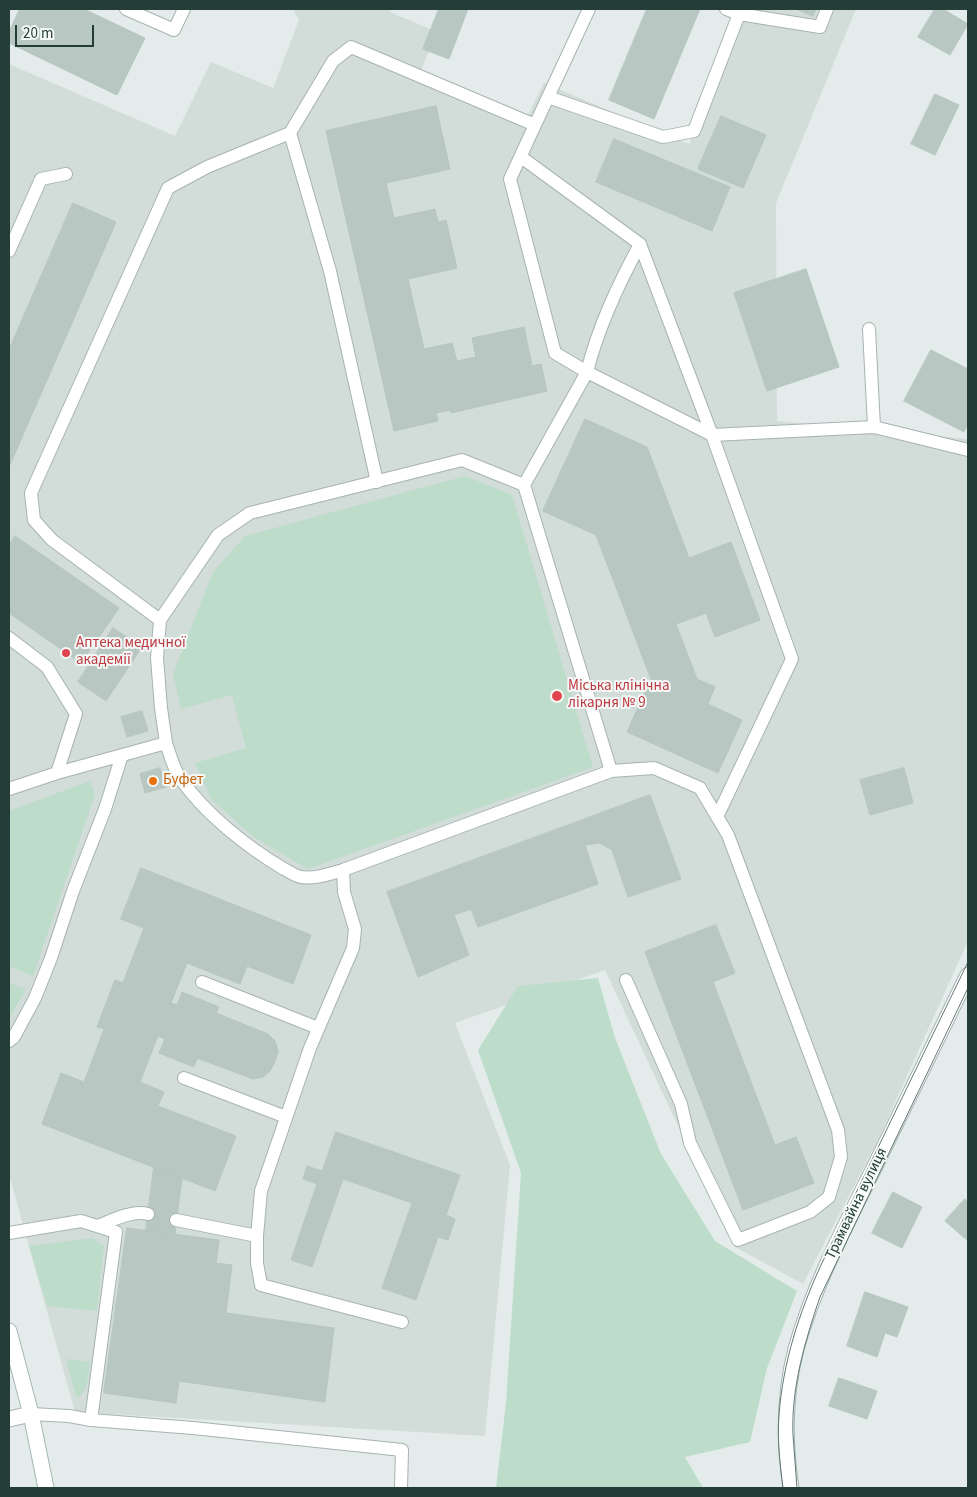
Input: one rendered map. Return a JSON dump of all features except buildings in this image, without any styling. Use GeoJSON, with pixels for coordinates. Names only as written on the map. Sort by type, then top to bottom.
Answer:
{"type":"FeatureCollection","features":[{"type":"Feature","properties":{"kind":"street","name":"Трамвайна вулиця"},"geometry":{"type":"LineString","coordinates":[[791,1488],[786,1445],[787,1411],[790,1380],[796,1350],[815,1295],[861,1194],[968,975]]}},
{"type":"Feature","properties":{"kind":"street"},"geometry":{"type":"LineString","coordinates":[[9,1331],[31,1414],[46,1488]]}},
{"type":"Feature","properties":{"kind":"street"},"geometry":{"type":"LineString","coordinates":[[9,1419],[31,1414]]}},
{"type":"Feature","properties":{"kind":"lane"},"geometry":{"type":"LineString","coordinates":[[126,9],[174,30],[184,9]]}},
{"type":"Feature","properties":{"kind":"lane"},"geometry":{"type":"LineString","coordinates":[[589,9],[510,179],[555,353],[586,372],[712,435],[874,427],[968,450]]}},
{"type":"Feature","properties":{"kind":"lane"},"geometry":{"type":"LineString","coordinates":[[726,9],[739,14],[820,26],[827,9]]}},
{"type":"Feature","properties":{"kind":"lane"},"geometry":{"type":"LineString","coordinates":[[548,97],[663,137],[694,131],[739,14]]}},
{"type":"Feature","properties":{"kind":"lane"},"geometry":{"type":"LineString","coordinates":[[160,620],[52,540],[34,520],[31,492],[168,188],[207,167],[290,133],[332,61],[351,47],[535,125]]}},
{"type":"Feature","properties":{"kind":"lane"},"geometry":{"type":"LineString","coordinates":[[290,133],[330,271],[377,482]]}},
{"type":"Feature","properties":{"kind":"lane"},"geometry":{"type":"LineString","coordinates":[[520,157],[640,244],[712,435],[792,658],[717,817]]}},
{"type":"Feature","properties":{"kind":"lane"},"geometry":{"type":"LineString","coordinates":[[9,251],[41,179],[66,174]]}},
{"type":"Feature","properties":{"kind":"lane"},"geometry":{"type":"LineString","coordinates":[[611,771],[524,485],[586,372],[593,345],[640,244]]}},
{"type":"Feature","properties":{"kind":"lane"},"geometry":{"type":"LineString","coordinates":[[869,329],[874,427]]}},
{"type":"Feature","properties":{"kind":"lane"},"geometry":{"type":"LineString","coordinates":[[524,485],[462,460],[250,513],[218,534],[160,620],[157,658],[166,743],[178,776],[194,797],[222,824],[269,860],[298,877],[325,876],[611,771],[654,768],[700,788],[728,835],[838,1130],[841,1157],[828,1197],[810,1212],[738,1240],[690,1143],[680,1104],[626,980]]}},
{"type":"Feature","properties":{"kind":"lane"},"geometry":{"type":"LineString","coordinates":[[9,638],[47,667],[76,714],[57,773]]}},
{"type":"Feature","properties":{"kind":"lane"},"geometry":{"type":"LineString","coordinates":[[9,789],[57,773],[166,743]]}},
{"type":"Feature","properties":{"kind":"lane"},"geometry":{"type":"LineString","coordinates":[[9,1042],[14,1037],[35,998],[73,891],[105,809],[122,755]]}},
{"type":"Feature","properties":{"kind":"lane"},"geometry":{"type":"LineString","coordinates":[[342,870],[344,892],[355,929],[353,948],[310,1048],[261,1191],[257,1236],[257,1264],[261,1285],[402,1322]]}},
{"type":"Feature","properties":{"kind":"lane"},"geometry":{"type":"LineString","coordinates":[[202,982],[318,1028]]}},
{"type":"Feature","properties":{"kind":"lane"},"geometry":{"type":"LineString","coordinates":[[184,1078],[286,1117]]}},
{"type":"Feature","properties":{"kind":"lane"},"geometry":{"type":"LineString","coordinates":[[98,1226],[120,1217],[142,1213],[148,1214]]}},
{"type":"Feature","properties":{"kind":"lane"},"geometry":{"type":"LineString","coordinates":[[176,1220],[257,1236]]}},
{"type":"Feature","properties":{"kind":"lane"},"geometry":{"type":"LineString","coordinates":[[9,1233],[81,1221],[116,1232],[91,1420]]}},
{"type":"Feature","properties":{"kind":"lane"},"geometry":{"type":"LineString","coordinates":[[31,1414],[193,1428],[402,1450],[401,1488]]}},
{"type":"Feature","properties":{"kind":"shaded area","name":"Міська клінічна лікарня № 9"},"geometry":{"type":"Polygon","coordinates":[[[293,9],[391,9],[390,12],[437,32],[421,71],[528,115],[544,83],[689,144],[747,9],[856,9],[776,203],[777,421],[968,439],[968,941],[878,1140],[803,1284],[735,1247],[605,970],[455,1023],[510,1165],[485,1436],[75,1412],[9,1174],[9,64],[175,136],[211,62],[273,88],[299,20],[293,9]]]}},
{"type":"Feature","properties":{"kind":"green space"},"geometry":{"type":"Polygon","coordinates":[[[465,476],[512,495],[593,767],[308,869],[255,838],[212,800],[195,763],[246,748],[232,695],[181,709],[173,674],[213,572],[245,536],[465,476]]]}},
{"type":"Feature","properties":{"kind":"green space"},"geometry":{"type":"Polygon","coordinates":[[[90,781],[95,794],[33,976],[9,966],[9,811],[90,781]]]}},
{"type":"Feature","properties":{"kind":"green space"},"geometry":{"type":"Polygon","coordinates":[[[598,978],[615,1038],[661,1154],[715,1241],[797,1291],[767,1368],[750,1442],[685,1457],[703,1488],[496,1488],[506,1403],[521,1173],[478,1050],[518,986],[598,978]]]}},
{"type":"Feature","properties":{"kind":"green space"},"geometry":{"type":"Polygon","coordinates":[[[9,983],[26,989],[9,1019],[9,983]]]}},
{"type":"Feature","properties":{"kind":"green space"},"geometry":{"type":"Polygon","coordinates":[[[93,1238],[104,1246],[97,1311],[47,1306],[29,1246],[93,1238]]]}},
{"type":"Feature","properties":{"kind":"green space"},"geometry":{"type":"Polygon","coordinates":[[[66,1359],[90,1362],[86,1386],[78,1398],[76,1396],[66,1359]]]}},
{"type":"Feature","properties":{"kind":"tram line"},"geometry":{"type":"LineString","coordinates":[[783,1488],[778,1424],[784,1376],[799,1320],[821,1265],[968,962]]}},
{"type":"Feature","properties":{"kind":"tram line"},"geometry":{"type":"LineString","coordinates":[[797,1488],[793,1435],[794,1400],[804,1348],[820,1297],[968,988]]}},
{"type":"Feature","properties":{"kind":"place","name":"Аптека медичної академії"},"geometry":{"type":"Point","coordinates":[66,653]}},
{"type":"Feature","properties":{"kind":"place","name":"Міська клінічна лікарня № 9"},"geometry":{"type":"Point","coordinates":[557,696]}},
{"type":"Feature","properties":{"kind":"place","name":"Буфет"},"geometry":{"type":"Point","coordinates":[153,781]}}]}
